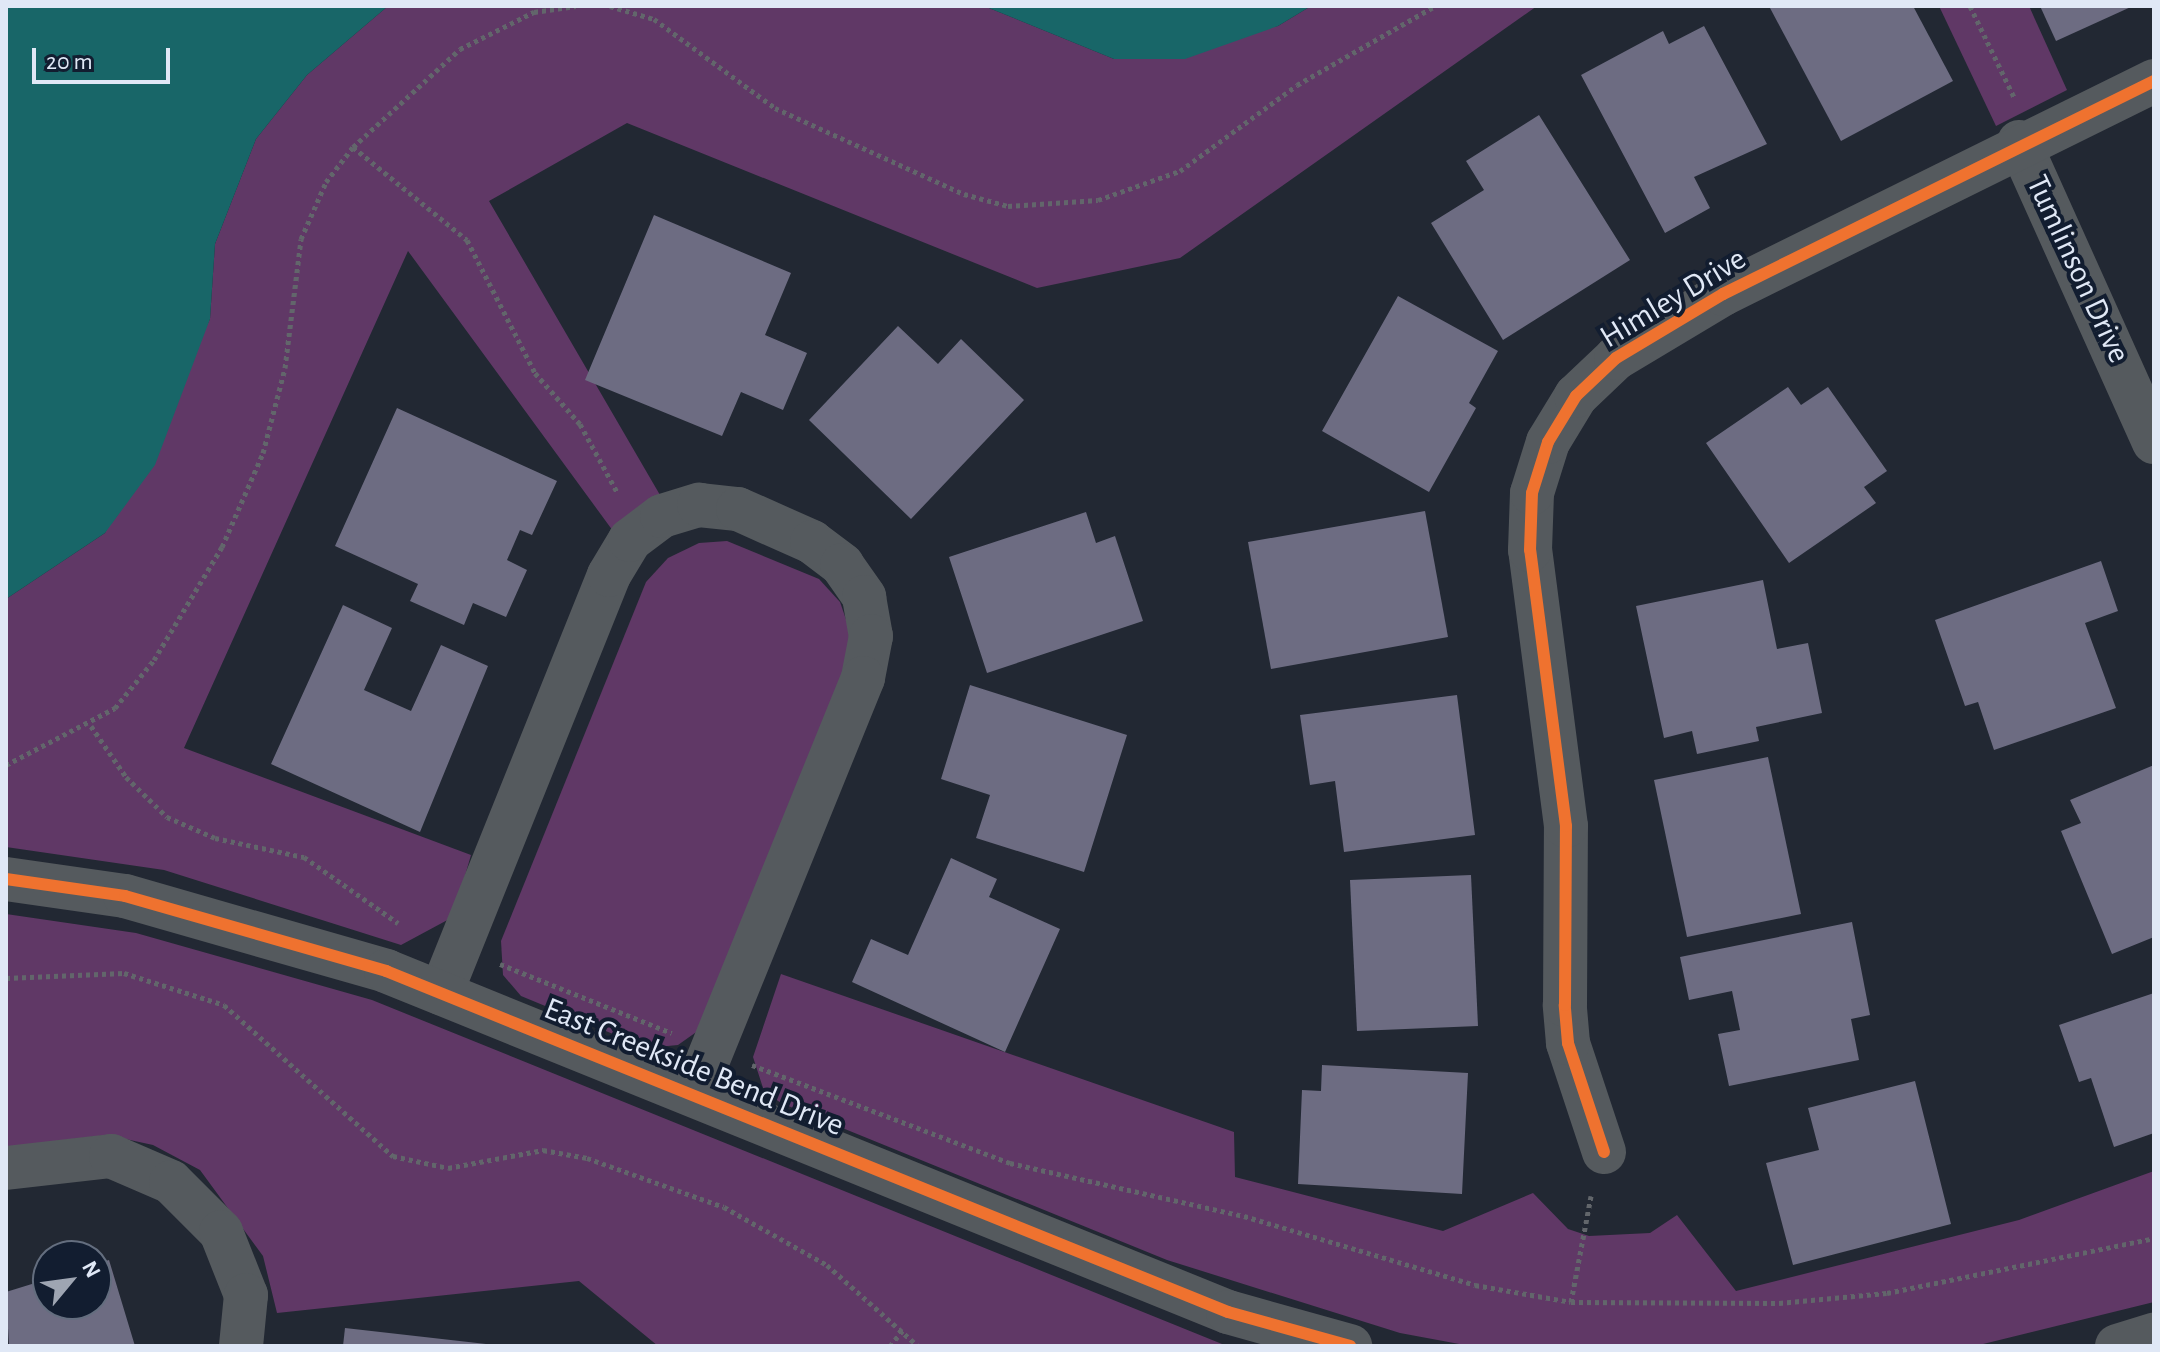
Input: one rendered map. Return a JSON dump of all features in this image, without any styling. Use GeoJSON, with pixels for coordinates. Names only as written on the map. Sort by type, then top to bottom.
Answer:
{"type":"FeatureCollection","features":[{"type":"Feature","properties":{"kind":"street","name":"Himley Drive"},"geometry":{"type":"LineString","coordinates":[[1604,1152],[1568,1043],[1565,1005],[1566,826],[1530,550],[1532,493],[1548,442],[1576,396],[1616,358],[1723,294],[2026,138],[2154,81]]}},
{"type":"Feature","properties":{"kind":"street","name":"Tumlinson Drive"},"geometry":{"type":"LineString","coordinates":[[2026,138],[2154,442]]}},
{"type":"Feature","properties":{"kind":"street"},"geometry":{"type":"LineString","coordinates":[[441,993],[609,575],[643,530],[699,505],[738,509],[812,542],[842,565],[864,597],[871,636],[863,678],[694,1095]]}},
{"type":"Feature","properties":{"kind":"street","name":"East Creekside Bend Drive"},"geometry":{"type":"LineString","coordinates":[[6,879],[125,896],[441,993],[1228,1312],[1350,1346]]}},
{"type":"Feature","properties":{"kind":"street"},"geometry":{"type":"LineString","coordinates":[[6,1168],[111,1156],[171,1182],[221,1232],[246,1295],[241,1346]]}},
{"type":"Feature","properties":{"kind":"street"},"geometry":{"type":"LineString","coordinates":[[2117,1346],[2154,1335]]}},
{"type":"Feature","properties":{"kind":"path"},"geometry":{"type":"LineString","coordinates":[[6,765],[91,726],[154,660],[222,547],[263,453],[285,368],[306,224],[353,147],[460,49],[534,12],[576,6]]}},
{"type":"Feature","properties":{"kind":"path"},"geometry":{"type":"LineString","coordinates":[[610,6],[654,19],[788,115],[964,194],[1008,206],[1098,200],[1180,171],[1297,85],[1435,6]]}},
{"type":"Feature","properties":{"kind":"path"},"geometry":{"type":"LineString","coordinates":[[1970,6],[2026,138]]}},
{"type":"Feature","properties":{"kind":"path"},"geometry":{"type":"LineString","coordinates":[[353,147],[467,240],[535,373],[580,424],[643,530]]}},
{"type":"Feature","properties":{"kind":"path"},"geometry":{"type":"LineString","coordinates":[[91,726],[126,777],[167,817],[215,838],[304,857],[392,921],[713,1050],[1010,1163],[1244,1216],[1475,1285],[1571,1302],[1779,1303],[1887,1293],[2154,1238]]}},
{"type":"Feature","properties":{"kind":"path"},"geometry":{"type":"LineString","coordinates":[[6,978],[124,973],[224,1005],[255,1025],[393,1156],[448,1168],[543,1150],[587,1158],[785,1237],[903,1330],[918,1346]]}},
{"type":"Feature","properties":{"kind":"path"},"geometry":{"type":"LineString","coordinates":[[1571,1302],[1578,1240],[1604,1152]]}},
{"type":"Feature","properties":{"kind":"path"},"geometry":{"type":"LineString","coordinates":[[890,1346],[903,1330]]}},
{"type":"Feature","properties":{"kind":"shaded area"},"geometry":{"type":"Polygon","coordinates":[[[6,6],[388,6],[307,75],[256,139],[215,244],[210,319],[155,465],[105,533],[6,599],[6,6]]]}},
{"type":"Feature","properties":{"kind":"shaded area"},"geometry":{"type":"Polygon","coordinates":[[[388,6],[984,6],[1114,59],[1278,26],[1311,6],[1537,6],[1180,258],[1037,288],[627,123],[489,201],[660,495],[613,531],[408,251],[184,748],[471,855],[453,917],[401,945],[164,870],[6,847],[6,599],[105,533],[210,319],[215,244],[256,139],[307,75],[388,6]]]}},
{"type":"Feature","properties":{"kind":"shaded area"},"geometry":{"type":"Polygon","coordinates":[[[984,6],[1311,6],[1278,26],[1185,59],[1114,59],[984,6]]]}},
{"type":"Feature","properties":{"kind":"shaded area"},"geometry":{"type":"Polygon","coordinates":[[[1939,6],[2029,6],[2067,90],[1996,126],[1939,6]]]}},
{"type":"Feature","properties":{"kind":"shaded area"},"geometry":{"type":"Polygon","coordinates":[[[727,541],[819,579],[840,602],[851,634],[847,666],[702,1028],[678,1045],[647,1048],[521,996],[503,975],[501,941],[646,582],[668,558],[699,543],[727,541]]]}},
{"type":"Feature","properties":{"kind":"shaded area"},"geometry":{"type":"Polygon","coordinates":[[[6,914],[136,933],[372,1000],[1227,1346],[658,1346],[579,1281],[277,1313],[263,1256],[200,1170],[153,1145],[107,1135],[6,1147],[6,914]]]}},
{"type":"Feature","properties":{"kind":"shaded area"},"geometry":{"type":"Polygon","coordinates":[[[781,974],[1234,1132],[1235,1177],[1443,1231],[1533,1193],[1568,1229],[1589,1236],[1650,1233],[1677,1215],[1736,1291],[2019,1220],[2154,1171],[2154,1302],[1975,1346],[1470,1346],[1400,1333],[1167,1260],[781,1103],[764,1091],[753,1057],[781,974]]]}},
{"type":"Feature","properties":{"kind":"building"},"geometry":{"type":"Polygon","coordinates":[[[1913,6],[1953,81],[1841,141],[1770,8],[1913,6]]]}},
{"type":"Feature","properties":{"kind":"building"},"geometry":{"type":"Polygon","coordinates":[[[2040,6],[2133,6],[2056,41],[2040,6]]]}},
{"type":"Feature","properties":{"kind":"building"},"geometry":{"type":"Polygon","coordinates":[[[1704,26],[1767,144],[1694,177],[1710,208],[1665,233],[1581,75],[1663,31],[1669,44],[1704,26]]]}},
{"type":"Feature","properties":{"kind":"building"},"geometry":{"type":"Polygon","coordinates":[[[1539,115],[1630,260],[1503,340],[1431,223],[1484,190],[1466,161],[1539,115]]]}},
{"type":"Feature","properties":{"kind":"building"},"geometry":{"type":"Polygon","coordinates":[[[654,215],[791,273],[765,335],[807,353],[783,410],[741,392],[722,436],[585,380],[654,215]]]}},
{"type":"Feature","properties":{"kind":"building"},"geometry":{"type":"Polygon","coordinates":[[[1398,296],[1498,351],[1469,403],[1476,408],[1429,492],[1322,431],[1398,296]]]}},
{"type":"Feature","properties":{"kind":"building"},"geometry":{"type":"Polygon","coordinates":[[[898,326],[938,364],[961,339],[1024,400],[911,519],[809,420],[898,326]]]}},
{"type":"Feature","properties":{"kind":"building"},"geometry":{"type":"Polygon","coordinates":[[[1788,387],[1801,405],[1828,387],[1887,471],[1864,487],[1876,503],[1789,563],[1706,443],[1788,387]]]}},
{"type":"Feature","properties":{"kind":"building"},"geometry":{"type":"Polygon","coordinates":[[[397,408],[557,481],[532,535],[520,530],[507,560],[527,570],[506,617],[473,603],[464,625],[410,601],[418,584],[335,546],[397,408]]]}},
{"type":"Feature","properties":{"kind":"building"},"geometry":{"type":"Polygon","coordinates":[[[1425,511],[1448,637],[1271,669],[1248,542],[1425,511]]]}},
{"type":"Feature","properties":{"kind":"building"},"geometry":{"type":"Polygon","coordinates":[[[1086,512],[1096,543],[1115,536],[1143,621],[987,673],[949,557],[1086,512]]]}},
{"type":"Feature","properties":{"kind":"building"},"geometry":{"type":"Polygon","coordinates":[[[2101,561],[2118,611],[2085,623],[2116,708],[1994,750],[1978,702],[1965,706],[1935,620],[2101,561]]]}},
{"type":"Feature","properties":{"kind":"building"},"geometry":{"type":"Polygon","coordinates":[[[1763,580],[1777,649],[1808,643],[1822,713],[1756,727],[1759,741],[1697,754],[1692,731],[1664,738],[1636,606],[1763,580]]]}},
{"type":"Feature","properties":{"kind":"building"},"geometry":{"type":"Polygon","coordinates":[[[343,605],[392,628],[364,690],[411,711],[441,645],[488,666],[420,832],[271,764],[343,605]]]}},
{"type":"Feature","properties":{"kind":"building"},"geometry":{"type":"Polygon","coordinates":[[[970,685],[1127,735],[1084,872],[976,838],[990,795],[941,779],[970,685]]]}},
{"type":"Feature","properties":{"kind":"building"},"geometry":{"type":"Polygon","coordinates":[[[1457,695],[1475,835],[1344,852],[1335,781],[1310,785],[1300,715],[1457,695]]]}},
{"type":"Feature","properties":{"kind":"building"},"geometry":{"type":"Polygon","coordinates":[[[1768,757],[1801,914],[1687,937],[1654,780],[1768,757]]]}},
{"type":"Feature","properties":{"kind":"building"},"geometry":{"type":"Polygon","coordinates":[[[2154,765],[2154,937],[2112,954],[2061,831],[2081,823],[2070,800],[2154,765]]]}},
{"type":"Feature","properties":{"kind":"building"},"geometry":{"type":"Polygon","coordinates":[[[951,858],[997,879],[989,897],[1060,929],[1005,1052],[852,982],[871,939],[908,955],[951,858]]]}},
{"type":"Feature","properties":{"kind":"building"},"geometry":{"type":"Polygon","coordinates":[[[1471,875],[1478,1026],[1357,1031],[1350,880],[1471,875]]]}},
{"type":"Feature","properties":{"kind":"building"},"geometry":{"type":"Polygon","coordinates":[[[1852,922],[1870,1015],[1851,1019],[1859,1060],[1729,1086],[1718,1034],[1740,1030],[1732,991],[1689,1000],[1680,957],[1852,922]]]}},
{"type":"Feature","properties":{"kind":"building"},"geometry":{"type":"Polygon","coordinates":[[[2154,993],[2154,1133],[2114,1147],[2091,1078],[2079,1082],[2059,1025],[2154,993]]]}},
{"type":"Feature","properties":{"kind":"building"},"geometry":{"type":"Polygon","coordinates":[[[1322,1065],[1468,1073],[1462,1194],[1298,1184],[1302,1090],[1321,1091],[1322,1065]]]}},
{"type":"Feature","properties":{"kind":"building"},"geometry":{"type":"Polygon","coordinates":[[[1915,1081],[1951,1224],[1793,1265],[1766,1163],[1819,1150],[1808,1108],[1915,1081]]]}},
{"type":"Feature","properties":{"kind":"building"},"geometry":{"type":"Polygon","coordinates":[[[112,1270],[135,1346],[9,1346],[6,1292],[32,1284],[32,1320],[112,1320],[112,1270]]]}},
{"type":"Feature","properties":{"kind":"building"},"geometry":{"type":"Polygon","coordinates":[[[345,1328],[486,1344],[486,1346],[343,1346],[345,1328]]]}},
{"type":"Feature","properties":{"kind":"cycle path"},"geometry":{"type":"LineString","coordinates":[[1604,1152],[1568,1043],[1565,1005],[1566,826],[1530,550],[1532,493],[1548,442],[1576,396],[1616,358],[1723,294],[2154,81]]}},
{"type":"Feature","properties":{"kind":"cycle path"},"geometry":{"type":"LineString","coordinates":[[6,879],[125,896],[386,971],[1228,1312],[1350,1346]]}}]}
